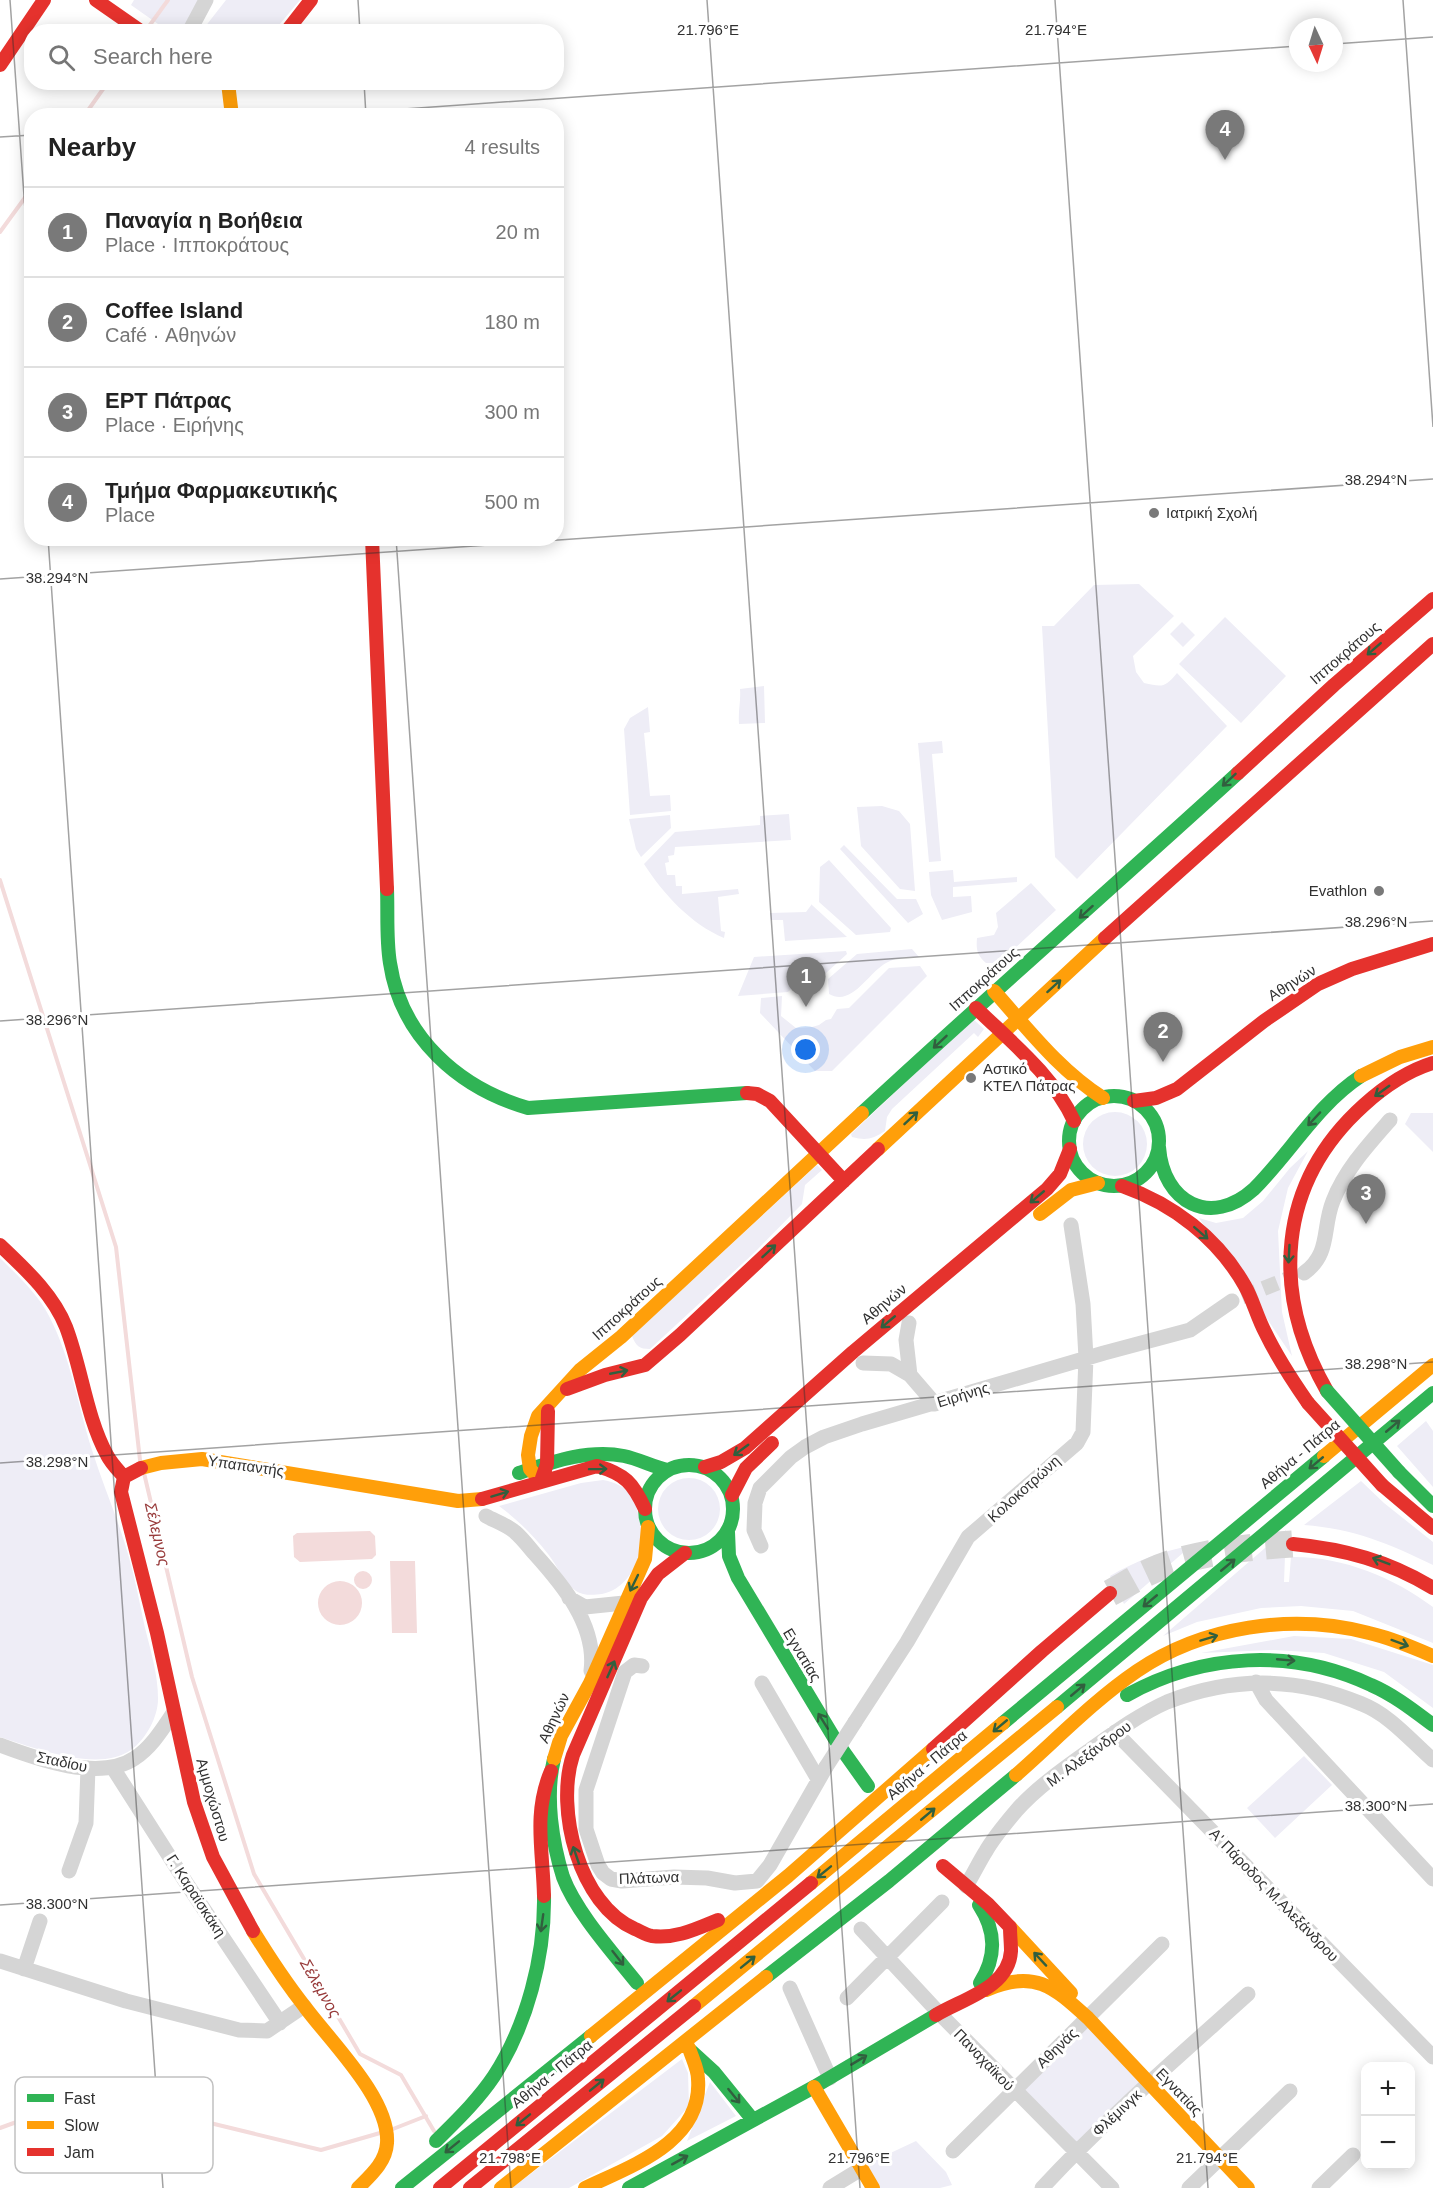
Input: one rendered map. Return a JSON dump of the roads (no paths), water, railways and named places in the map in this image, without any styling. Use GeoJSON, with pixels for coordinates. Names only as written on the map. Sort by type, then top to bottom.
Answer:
{"type":"FeatureCollection","features":[{"type":"Feature","properties":{"kind":"main road"},"geometry":{"type":"LineString","coordinates":[[28,24],[44,0]]}},
{"type":"Feature","properties":{"kind":"main road"},"geometry":{"type":"LineString","coordinates":[[96,0],[132,24]]}},
{"type":"Feature","properties":{"kind":"main road"},"geometry":{"type":"LineString","coordinates":[[292,24],[311,0]]}},
{"type":"Feature","properties":{"kind":"main road"},"geometry":{"type":"LineString","coordinates":[[0,65],[24,30]]}},
{"type":"Feature","properties":{"kind":"main road"},"geometry":{"type":"LineString","coordinates":[[228,90],[230,108]]}},
{"type":"Feature","properties":{"kind":"main road"},"geometry":{"type":"LineString","coordinates":[[372,546],[389,960],[394,984],[405,1013],[417,1034],[449,1068],[476,1086],[515,1105],[528,1108],[757,1094],[779,1110],[844,1181]]}},
{"type":"Feature","properties":{"kind":"main road","name":"Ιπποκράτους"},"geometry":{"type":"LineString","coordinates":[[530,1469],[528,1455],[531,1436],[538,1416],[580,1370],[621,1337],[976,1008],[1086,912],[1334,685],[1433,599]]}},
{"type":"Feature","properties":{"kind":"main road","name":"Ιπποκράτους"},"geometry":{"type":"LineString","coordinates":[[563,1390],[605,1375],[645,1365],[680,1335],[1001,1034],[1433,644]]}},
{"type":"Feature","properties":{"kind":"main road","name":"Αθηνών"},"geometry":{"type":"LineString","coordinates":[[1103,1098],[1124,1098],[1134,1101],[1156,1098],[1177,1089],[1264,1021],[1318,984],[1352,969],[1433,944]]}},
{"type":"Feature","properties":{"kind":"main road"},"geometry":{"type":"LineString","coordinates":[[994,992],[1070,1074],[1103,1098]]}},
{"type":"Feature","properties":{"kind":"main road"},"geometry":{"type":"LineString","coordinates":[[976,1008],[1048,1078],[1069,1108],[1074,1121]]}},
{"type":"Feature","properties":{"kind":"main road"},"geometry":{"type":"LineString","coordinates":[[1134,1101],[1148,1112],[1157,1127],[1162,1173],[1172,1190],[1202,1207],[1234,1204],[1250,1193],[1305,1128],[1349,1084],[1387,1061],[1433,1047]]}},
{"type":"Feature","properties":{"kind":"main road"},"geometry":{"type":"LineString","coordinates":[[1433,1063],[1394,1083],[1348,1119],[1322,1151],[1299,1202],[1288,1253],[1292,1302],[1303,1343],[1312,1365],[1328,1391],[1399,1472],[1433,1506]]}},
{"type":"Feature","properties":{"kind":"main road","name":"Αθηνών"},"geometry":{"type":"LineString","coordinates":[[1157,1127],[1173,1099],[1186,1083]]}},
{"type":"Feature","properties":{"kind":"main road"},"geometry":{"type":"LineString","coordinates":[[1074,1121],[1086,1106],[1103,1098]]}},
{"type":"Feature","properties":{"kind":"main road","name":"Αθηνών"},"geometry":{"type":"LineString","coordinates":[[637,1983],[587,1919],[564,1879],[553,1839],[549,1798],[550,1771],[561,1736],[590,1683],[645,1559],[648,1527],[645,1509],[646,1497],[651,1486],[658,1477],[680,1465],[692,1464],[705,1467],[721,1462],[745,1448],[869,1338],[1047,1189],[1060,1174],[1070,1149],[1070,1130],[1074,1121]]}},
{"type":"Feature","properties":{"kind":"main road"},"geometry":{"type":"LineString","coordinates":[[1122,1186],[1143,1176],[1156,1158],[1159,1147]]}},
{"type":"Feature","properties":{"kind":"main road"},"geometry":{"type":"LineString","coordinates":[[1070,1149],[1073,1161],[1079,1170],[1098,1184]]}},
{"type":"Feature","properties":{"kind":"main road"},"geometry":{"type":"LineString","coordinates":[[1031,1222],[1071,1190],[1098,1184],[1122,1186],[1143,1194],[1195,1227],[1225,1256],[1245,1287],[1278,1358],[1308,1403],[1383,1485],[1433,1528]]}},
{"type":"Feature","properties":{"kind":"main road"},"geometry":{"type":"LineString","coordinates":[[0,1245],[31,1275],[54,1303],[66,1328],[97,1433],[108,1457],[128,1474]]}},
{"type":"Feature","properties":{"kind":"main road","name":"Αθηνών"},"geometry":{"type":"LineString","coordinates":[[894,1336],[914,1320]]}},
{"type":"Feature","properties":{"kind":"main road"},"geometry":{"type":"LineString","coordinates":[[859,1367],[879,1350]]}},
{"type":"Feature","properties":{"kind":"main road","name":"Αθήνα - Πάτρα"},"geometry":{"type":"LineString","coordinates":[[440,2188],[869,1835],[1433,1365]]}},
{"type":"Feature","properties":{"kind":"main road"},"geometry":{"type":"LineString","coordinates":[[470,2188],[892,1844],[1433,1393]]}},
{"type":"Feature","properties":{"kind":"main road","name":"Ιπποκράτους"},"geometry":{"type":"LineString","coordinates":[[547,1464],[546,1425],[551,1403]]}},
{"type":"Feature","properties":{"kind":"main road"},"geometry":{"type":"LineString","coordinates":[[546,1425],[555,1439],[568,1448],[588,1455]]}},
{"type":"Feature","properties":{"kind":"main road"},"geometry":{"type":"LineString","coordinates":[[732,1495],[746,1468],[784,1433]]}},
{"type":"Feature","properties":{"kind":"main road"},"geometry":{"type":"LineString","coordinates":[[422,1495],[460,1491],[547,1464],[588,1455],[608,1453],[625,1456],[668,1470]]}},
{"type":"Feature","properties":{"kind":"main road","name":"Υπαπαντής"},"geometry":{"type":"LineString","coordinates":[[128,1474],[173,1461],[202,1459],[458,1501],[481,1499],[597,1466],[616,1471],[630,1483],[645,1509]]}},
{"type":"Feature","properties":{"kind":"main road"},"geometry":{"type":"LineString","coordinates":[[530,1469],[541,1481],[547,1464]]}},
{"type":"Feature","properties":{"kind":"main road"},"geometry":{"type":"LineString","coordinates":[[648,1527],[659,1542],[676,1551],[702,1552],[717,1544],[728,1532],[734,1514],[732,1495],[726,1483],[716,1473],[705,1467]]}},
{"type":"Feature","properties":{"kind":"main road","name":"Αμμοχώστου"},"geometry":{"type":"LineString","coordinates":[[128,1474],[121,1492],[147,1592],[194,1802],[213,1858],[244,1915],[304,2006],[359,2077],[386,2123],[388,2137],[385,2158],[376,2171],[358,2188]]}},
{"type":"Feature","properties":{"kind":"main road","name":"Εγνατίας"},"geometry":{"type":"LineString","coordinates":[[728,1532],[729,1556],[738,1578],[836,1741],[868,1786]]}},
{"type":"Feature","properties":{"kind":"main road"},"geometry":{"type":"LineString","coordinates":[[1293,1544],[1323,1546],[1367,1555],[1397,1566],[1433,1588]]}},
{"type":"Feature","properties":{"kind":"main road"},"geometry":{"type":"LineString","coordinates":[[685,1553],[663,1568],[644,1592],[578,1743],[568,1772],[570,1836],[583,1873],[603,1906],[631,1930],[648,1936],[686,1935],[706,1927],[732,1909],[776,1886]]}},
{"type":"Feature","properties":{"kind":"main road"},"geometry":{"type":"LineString","coordinates":[[402,2188],[776,1886],[856,1818],[1039,1652],[1110,1593]]}},
{"type":"Feature","properties":{"kind":"main road"},"geometry":{"type":"LineString","coordinates":[[501,2188],[905,1868],[1058,1738],[1096,1702],[1132,1674],[1170,1652],[1205,1638],[1239,1629],[1282,1623],[1321,1623],[1360,1629],[1401,1642],[1433,1656]]}},
{"type":"Feature","properties":{"kind":"main road"},"geometry":{"type":"LineString","coordinates":[[1058,1738],[1135,1690],[1177,1672],[1231,1660],[1258,1659],[1315,1664],[1351,1675],[1379,1687],[1433,1725]]}},
{"type":"Feature","properties":{"kind":"main road"},"geometry":{"type":"LineString","coordinates":[[390,2188],[470,2107],[501,2064],[517,2034],[531,1988],[544,1915],[540,1805],[550,1771]]}},
{"type":"Feature","properties":{"kind":"main road","name":"Εγνατίας"},"geometry":{"type":"LineString","coordinates":[[944,1866],[988,1904],[1010,1927],[1070,1991],[1088,2018]]}},
{"type":"Feature","properties":{"kind":"main road"},"geometry":{"type":"LineString","coordinates":[[958,2002],[985,1976],[993,1953],[992,1930],[988,1919],[966,1886]]}},
{"type":"Feature","properties":{"kind":"main road"},"geometry":{"type":"LineString","coordinates":[[629,2188],[830,2078],[958,2002],[984,1991],[998,1979],[1008,1964],[1012,1946],[1010,1927]]}},
{"type":"Feature","properties":{"kind":"main road","name":"Εγνατίας"},"geometry":{"type":"LineString","coordinates":[[984,1991],[1011,1980],[1025,1980],[1039,1982],[1064,1996],[1088,2018],[1248,2188]]}},
{"type":"Feature","properties":{"kind":"main road"},"geometry":{"type":"LineString","coordinates":[[585,2188],[665,2146],[678,2137],[688,2124],[695,2110],[699,2086],[695,2063],[688,2048],[714,2072],[753,2120]]}},
{"type":"Feature","properties":{"kind":"main road"},"geometry":{"type":"LineString","coordinates":[[814,2087],[873,2188]]}},
{"type":"Feature","properties":{"kind":"street"},"geometry":{"type":"LineString","coordinates":[[193,24],[206,0]]}},
{"type":"Feature","properties":{"kind":"street"},"geometry":{"type":"LineString","coordinates":[[1304,1272],[1315,1265],[1320,1255],[1332,1201],[1345,1177],[1390,1120]]}},
{"type":"Feature","properties":{"kind":"street","name":"Κολοκοτρώνη"},"geometry":{"type":"LineString","coordinates":[[822,1773],[906,1642],[968,1537],[1077,1443],[1083,1432],[1086,1358],[1083,1304],[1071,1225]]}},
{"type":"Feature","properties":{"kind":"street","name":"Ειρήνης"},"geometry":{"type":"LineString","coordinates":[[761,1546],[754,1530],[756,1495],[768,1479],[791,1457],[824,1437],[1086,1358],[1190,1330],[1232,1300]]}},
{"type":"Feature","properties":{"kind":"street"},"geometry":{"type":"LineString","coordinates":[[910,1375],[906,1340],[914,1320]]}},
{"type":"Feature","properties":{"kind":"street"},"geometry":{"type":"LineString","coordinates":[[859,1367],[891,1364],[910,1375],[935,1404]]}},
{"type":"Feature","properties":{"kind":"street"},"geometry":{"type":"LineString","coordinates":[[486,1516],[514,1531],[541,1561],[569,1598],[585,1624],[591,1644],[590,1683]]}},
{"type":"Feature","properties":{"kind":"street"},"geometry":{"type":"LineString","coordinates":[[569,1598],[585,1607],[624,1603]]}},
{"type":"Feature","properties":{"kind":"street","name":"Πλάτωνα"},"geometry":{"type":"LineString","coordinates":[[642,1666],[634,1665],[625,1672],[586,1790],[586,1828],[598,1865],[610,1879],[622,1881],[674,1877],[707,1878],[743,1884],[758,1881],[770,1865],[822,1773]]}},
{"type":"Feature","properties":{"kind":"street"},"geometry":{"type":"LineString","coordinates":[[1256,1682],[1266,1700],[1433,1879]]}},
{"type":"Feature","properties":{"kind":"street","name":"Μ. Αλεξάνδρου"},"geometry":{"type":"LineString","coordinates":[[966,1886],[987,1849],[1018,1809],[1066,1767],[1115,1732],[1167,1703],[1198,1692],[1256,1682],[1282,1682],[1316,1688],[1364,1704],[1387,1718],[1433,1760]]}},
{"type":"Feature","properties":{"kind":"street"},"geometry":{"type":"LineString","coordinates":[[762,1683],[822,1773]]}},
{"type":"Feature","properties":{"kind":"street","name":"Σταδίου"},"geometry":{"type":"LineString","coordinates":[[0,1745],[33,1756],[88,1768],[113,1768],[142,1753],[174,1712]]}},
{"type":"Feature","properties":{"kind":"street","name":"Α' Πάροδος Μ.Αλεξάνδρου"},"geometry":{"type":"LineString","coordinates":[[1115,1732],[1433,2057]]}},
{"type":"Feature","properties":{"kind":"street"},"geometry":{"type":"LineString","coordinates":[[69,1871],[86,1823],[88,1768]]}},
{"type":"Feature","properties":{"kind":"street","name":"Γ. Καραϊσκάκη"},"geometry":{"type":"LineString","coordinates":[[113,1768],[280,2023]]}},
{"type":"Feature","properties":{"kind":"street"},"geometry":{"type":"LineString","coordinates":[[847,1998],[942,1902]]}},
{"type":"Feature","properties":{"kind":"street"},"geometry":{"type":"LineString","coordinates":[[24,1969],[40,1921]]}},
{"type":"Feature","properties":{"kind":"street","name":"Παναχαϊκού"},"geometry":{"type":"LineString","coordinates":[[861,1929],[1013,2090],[1112,2188]]}},
{"type":"Feature","properties":{"kind":"street","name":"Αθηνάς"},"geometry":{"type":"LineString","coordinates":[[953,2151],[1161,1944]]}},
{"type":"Feature","properties":{"kind":"street"},"geometry":{"type":"LineString","coordinates":[[0,1961],[126,2001],[230,2028],[263,2031],[280,2023],[304,2006]]}},
{"type":"Feature","properties":{"kind":"street"},"geometry":{"type":"LineString","coordinates":[[789,1988],[830,2078]]}},
{"type":"Feature","properties":{"kind":"street","name":"Φλέμινγκ"},"geometry":{"type":"LineString","coordinates":[[1042,2188],[1075,2152],[1248,1994]]}},
{"type":"Feature","properties":{"kind":"street"},"geometry":{"type":"LineString","coordinates":[[1189,2188],[1290,2091]]}},
{"type":"Feature","properties":{"kind":"street"},"geometry":{"type":"LineString","coordinates":[[1319,2188],[1353,2155]]}},
{"type":"Feature","properties":{"kind":"street"},"geometry":{"type":"LineString","coordinates":[[830,2188],[861,2169]]}},
{"type":"Feature","properties":{"kind":"waterway","name":"Σέλεμνος"},"geometry":{"type":"LineString","coordinates":[[151,24],[168,0]]}},
{"type":"Feature","properties":{"kind":"waterway","name":"Σέλεμνος"},"geometry":{"type":"LineString","coordinates":[[90,108],[102,90]]}},
{"type":"Feature","properties":{"kind":"waterway","name":"Σέλεμνος"},"geometry":{"type":"LineString","coordinates":[[0,232],[24,199]]}},
{"type":"Feature","properties":{"kind":"waterway","name":"Σέλεμνος"},"geometry":{"type":"LineString","coordinates":[[0,880],[116,1247],[140,1460]]}},
{"type":"Feature","properties":{"kind":"waterway","name":"Σέλεμνος"},"geometry":{"type":"LineString","coordinates":[[144,1473],[192,1677],[254,1874],[360,2054],[401,2075],[434,2131]]}},
{"type":"Feature","properties":{"kind":"waterway"},"geometry":{"type":"LineString","coordinates":[[393,2129],[426,2116]]}},
{"type":"Feature","properties":{"kind":"waterway"},"geometry":{"type":"LineString","coordinates":[[0,2128],[15,2123]]}},
{"type":"Feature","properties":{"kind":"waterway"},"geometry":{"type":"LineString","coordinates":[[213,2124],[321,2150],[380,2133]]}},
{"type":"Feature","properties":{"kind":"tunnel"},"geometry":{"type":"LineString","coordinates":[[1242,1297],[1295,1276]]}},
{"type":"Feature","properties":{"kind":"tunnel"},"geometry":{"type":"LineString","coordinates":[[1110,1593],[1147,1573],[1181,1560],[1237,1549],[1293,1544]]}},
{"type":"Feature","properties":{"kind":"place","name":"Τμήμα Φαρμακευτικής"},"geometry":{"type":"Point","coordinates":[1225,160]}},
{"type":"Feature","properties":{"kind":"place","name":"Ιατρική Σχολή"},"geometry":{"type":"Point","coordinates":[1154,513]}},
{"type":"Feature","properties":{"kind":"place","name":"Evathlon"},"geometry":{"type":"Point","coordinates":[1379,891]}},
{"type":"Feature","properties":{"kind":"place","name":"Παναγία η Βοήθεια"},"geometry":{"type":"Point","coordinates":[806,1007]}},
{"type":"Feature","properties":{"kind":"place","name":"Coffee Island"},"geometry":{"type":"Point","coordinates":[1163,1062]}},
{"type":"Feature","properties":{"kind":"place","name":"Αστικό ΚΤΕΛ Πάτρας"},"geometry":{"type":"Point","coordinates":[971,1078]}},
{"type":"Feature","properties":{"kind":"place","name":"ΕΡΤ Πάτρας"},"geometry":{"type":"Point","coordinates":[1366,1224]}}]}
